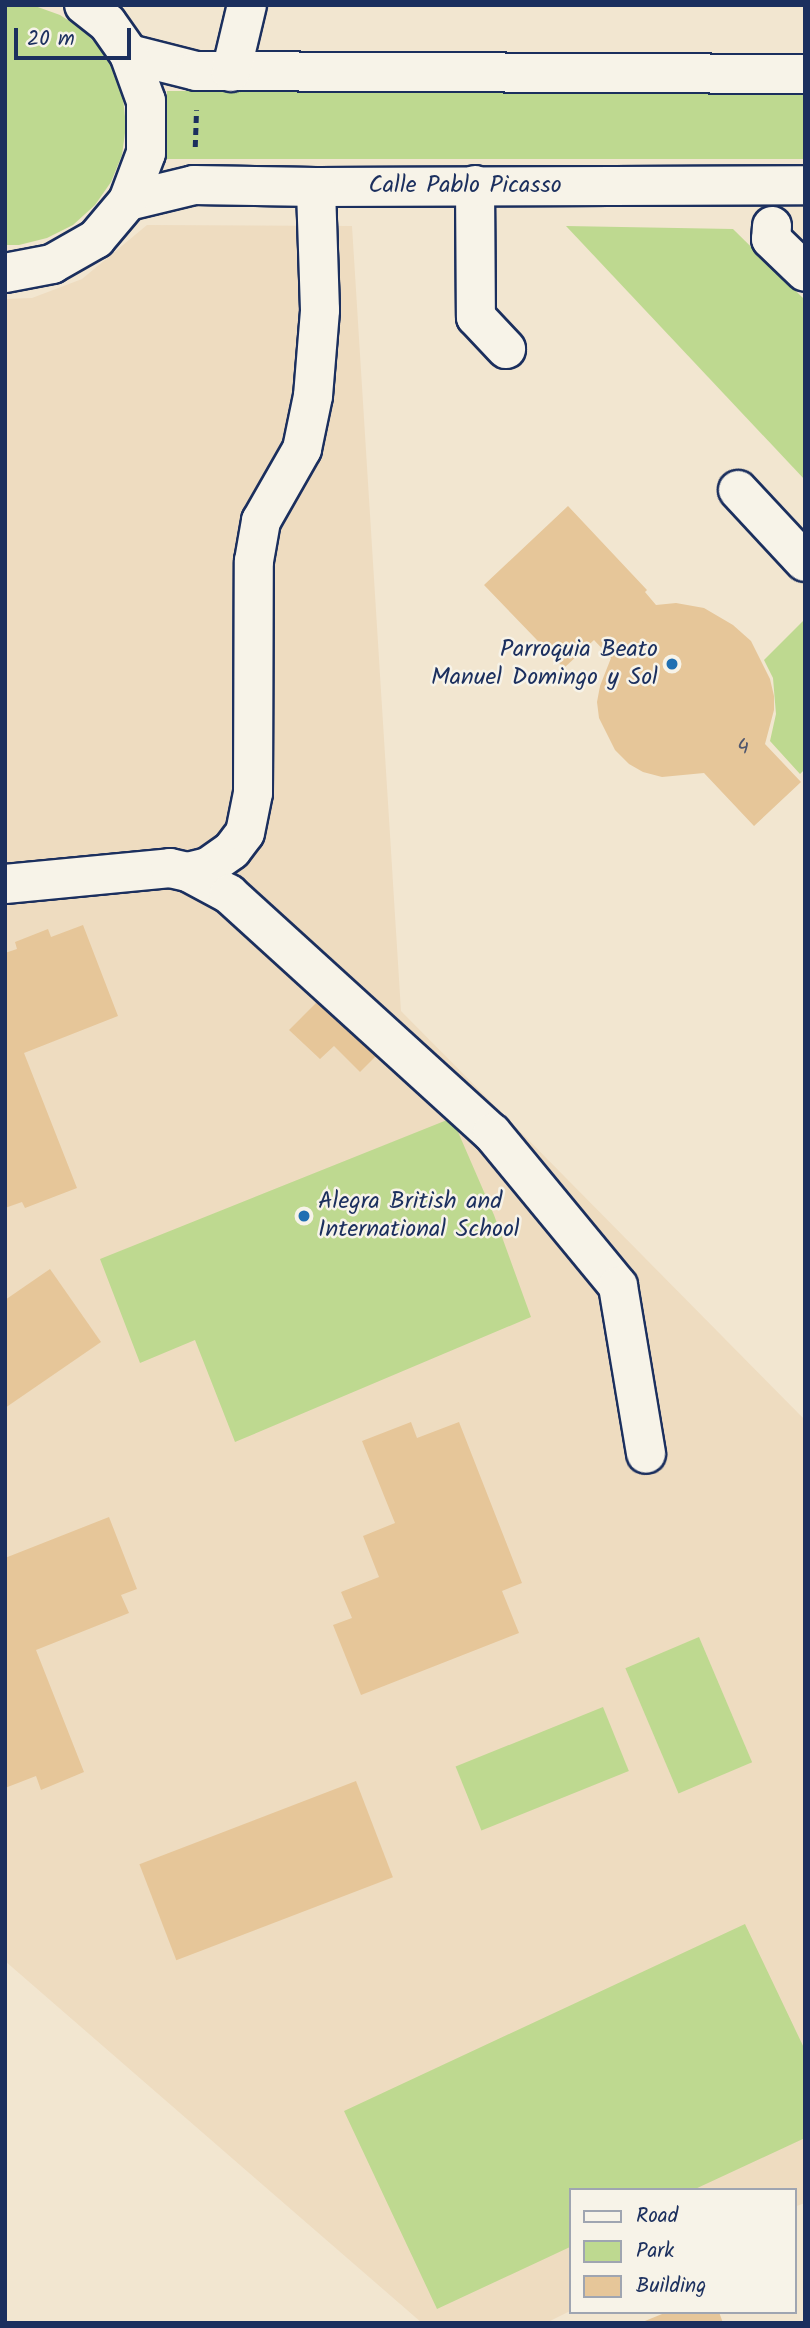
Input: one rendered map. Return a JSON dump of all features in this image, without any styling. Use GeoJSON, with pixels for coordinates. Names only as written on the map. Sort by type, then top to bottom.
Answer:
{"type":"FeatureCollection","features":[{"type":"Feature","properties":{"kind":"street"},"geometry":{"type":"LineString","coordinates":[[5,273],[52,264],[96,239],[128,201],[146,152],[146,101],[129,54],[107,23],[84,5]]}},
{"type":"Feature","properties":{"kind":"street"},"geometry":{"type":"LineString","coordinates":[[214,71],[247,5]]}},
{"type":"Feature","properties":{"kind":"street"},"geometry":{"type":"LineString","coordinates":[[129,54],[214,71],[805,74]]}},
{"type":"Feature","properties":{"kind":"street","name":"Calle Pablo Picasso"},"geometry":{"type":"LineString","coordinates":[[128,201],[194,185],[805,185]]}},
{"type":"Feature","properties":{"kind":"street"},"geometry":{"type":"LineString","coordinates":[[475,185],[477,317],[506,349]]}},
{"type":"Feature","properties":{"kind":"street"},"geometry":{"type":"LineString","coordinates":[[188,872],[208,867],[239,841],[245,833],[253,793],[254,561],[261,521],[302,449],[313,396],[320,310],[316,187]]}},
{"type":"Feature","properties":{"kind":"street"},"geometry":{"type":"LineString","coordinates":[[772,226],[771,239],[805,272]]}},
{"type":"Feature","properties":{"kind":"street"},"geometry":{"type":"LineString","coordinates":[[738,490],[805,562]]}},
{"type":"Feature","properties":{"kind":"street"},"geometry":{"type":"LineString","coordinates":[[5,884],[170,869],[188,872],[229,894],[492,1133],[618,1286],[646,1454]]}},
{"type":"Feature","properties":{"kind":"path"},"geometry":{"type":"LineString","coordinates":[[194,185],[214,71]]}},
{"type":"Feature","properties":{"kind":"shaded area","name":"Alegra British and International School"},"geometry":{"type":"Polygon","coordinates":[[[147,225],[352,226],[401,1011],[805,1420],[805,2203],[796,2206],[796,2188],[568,2188],[568,2312],[546,2323],[422,2323],[5,1961],[5,299],[32,298],[82,279],[147,225]]]}},
{"type":"Feature","properties":{"kind":"green space"},"geometry":{"type":"Polygon","coordinates":[[[5,5],[35,6],[60,15],[83,30],[101,49],[115,72],[123,98],[126,126],[122,155],[111,182],[95,205],[73,225],[47,238],[19,245],[5,245],[5,5]]]}},
{"type":"Feature","properties":{"kind":"green space"},"geometry":{"type":"Polygon","coordinates":[[[167,91],[805,91],[805,159],[167,159],[167,91]]]}},
{"type":"Feature","properties":{"kind":"green space"},"geometry":{"type":"Polygon","coordinates":[[[566,226],[733,229],[805,300],[805,480],[566,226]]]}},
{"type":"Feature","properties":{"kind":"green space"},"geometry":{"type":"Polygon","coordinates":[[[805,619],[805,769],[800,774],[770,741],[776,714],[773,678],[764,660],[805,619]]]}},
{"type":"Feature","properties":{"kind":"green space"},"geometry":{"type":"Polygon","coordinates":[[[452,1118],[494,1215],[531,1317],[235,1442],[195,1340],[140,1363],[100,1259],[452,1118]]]}},
{"type":"Feature","properties":{"kind":"green space"},"geometry":{"type":"Polygon","coordinates":[[[699,1637],[752,1762],[678,1793],[625,1668],[699,1637]]]}},
{"type":"Feature","properties":{"kind":"green space"},"geometry":{"type":"Polygon","coordinates":[[[603,1707],[629,1771],[481,1831],[456,1767],[603,1707]]]}},
{"type":"Feature","properties":{"kind":"green space"},"geometry":{"type":"Polygon","coordinates":[[[745,1924],[805,2050],[805,2138],[697,2188],[568,2188],[568,2248],[437,2309],[344,2111],[745,1924]]]}},
{"type":"Feature","properties":{"kind":"building","name":"Parroquia Beato Manuel Domingo y Sol"},"geometry":{"type":"Polygon","coordinates":[[[568,506],[647,590],[645,592],[656,605],[676,603],[704,608],[733,625],[751,641],[770,679],[774,696],[774,710],[765,744],[801,782],[754,826],[704,773],[662,777],[643,772],[629,764],[615,750],[599,718],[597,702],[600,686],[611,658],[594,640],[564,668],[484,585],[568,506]]]}},
{"type":"Feature","properties":{"kind":"building"},"geometry":{"type":"Polygon","coordinates":[[[83,925],[118,1016],[24,1053],[77,1188],[25,1208],[22,1202],[5,1208],[5,953],[17,949],[15,942],[48,929],[51,937],[83,925]]]}},
{"type":"Feature","properties":{"kind":"building"},"geometry":{"type":"Polygon","coordinates":[[[319,1000],[376,1056],[360,1072],[334,1046],[320,1059],[289,1030],[319,1000]]]}},
{"type":"Feature","properties":{"kind":"building"},"geometry":{"type":"Polygon","coordinates":[[[50,1269],[101,1342],[5,1408],[5,1300],[50,1269]]]}},
{"type":"Feature","properties":{"kind":"building"},"geometry":{"type":"Polygon","coordinates":[[[411,1422],[417,1438],[459,1422],[522,1583],[502,1591],[519,1633],[361,1695],[333,1625],[352,1618],[341,1592],[379,1577],[363,1536],[395,1523],[362,1441],[411,1422]]]}},
{"type":"Feature","properties":{"kind":"building"},"geometry":{"type":"Polygon","coordinates":[[[109,1517],[137,1589],[121,1595],[129,1613],[36,1650],[84,1772],[41,1790],[36,1776],[5,1788],[5,1558],[109,1517]]]}},
{"type":"Feature","properties":{"kind":"building"},"geometry":{"type":"Polygon","coordinates":[[[356,1781],[393,1877],[176,1960],[139,1864],[356,1781]]]}},
{"type":"Feature","properties":{"kind":"building"},"geometry":{"type":"Polygon","coordinates":[[[662,2314],[720,2314],[723,2323],[640,2323],[662,2314]]]}},
{"type":"Feature","properties":{"kind":"place","name":"Parroquia Beato Manuel Domingo y Sol"},"geometry":{"type":"Point","coordinates":[672,664]}},
{"type":"Feature","properties":{"kind":"place","name":"Alegra British and International School"},"geometry":{"type":"Point","coordinates":[304,1216]}}]}
